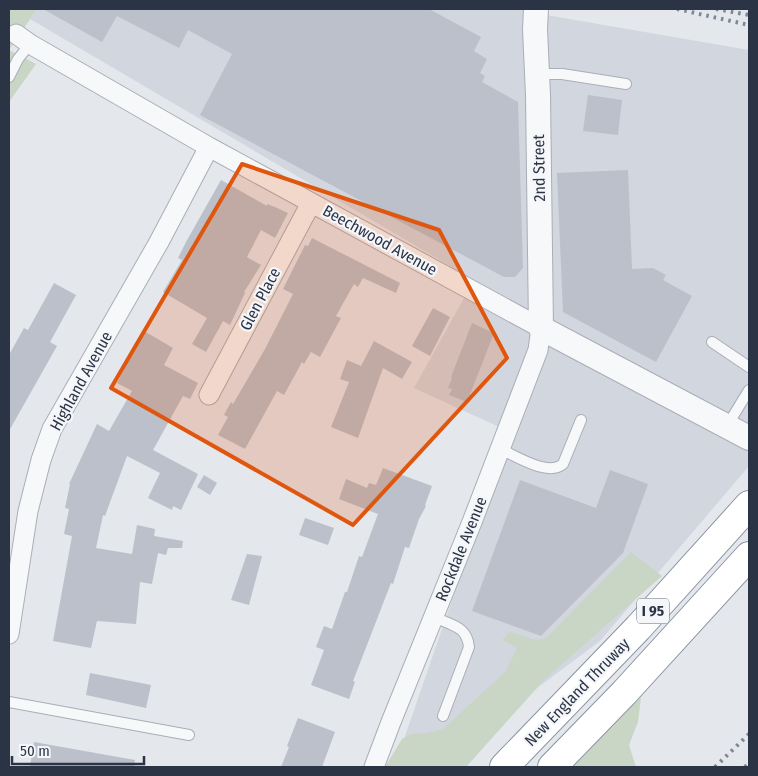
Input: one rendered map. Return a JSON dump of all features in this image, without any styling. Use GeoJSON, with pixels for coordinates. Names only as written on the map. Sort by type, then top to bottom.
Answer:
{"type":"FeatureCollection","features":[{"type":"Feature","properties":{"kind":"highway","name":"New England Thruway"},"geometry":{"type":"LineString","coordinates":[[504,767],[644,621],[749,505]]}},
{"type":"Feature","properties":{"kind":"highway","name":"New England Thruway"},"geometry":{"type":"LineString","coordinates":[[552,767],[584,735],[749,556]]}},
{"type":"Feature","properties":{"kind":"street","name":"2nd Street"},"geometry":{"type":"LineString","coordinates":[[536,9],[541,328]]}},
{"type":"Feature","properties":{"kind":"street","name":"Beechwood Avenue"},"geometry":{"type":"LineString","coordinates":[[18,36],[209,147],[541,328],[749,438]]}},
{"type":"Feature","properties":{"kind":"street","name":"Highland Avenue"},"geometry":{"type":"LineString","coordinates":[[9,634],[28,511],[41,460],[52,429],[159,242],[209,147]]}},
{"type":"Feature","properties":{"kind":"street","name":"Glen Place"},"geometry":{"type":"LineString","coordinates":[[209,395],[311,202]]}},
{"type":"Feature","properties":{"kind":"street","name":"Rockdale Avenue"},"geometry":{"type":"LineString","coordinates":[[374,767],[538,350],[541,328]]}},
{"type":"Feature","properties":{"kind":"lane"},"geometry":{"type":"LineString","coordinates":[[9,77],[18,58],[18,36]]}},
{"type":"Feature","properties":{"kind":"lane"},"geometry":{"type":"LineString","coordinates":[[538,74],[562,74],[626,84]]}},
{"type":"Feature","properties":{"kind":"lane"},"geometry":{"type":"LineString","coordinates":[[712,342],[749,367]]}},
{"type":"Feature","properties":{"kind":"lane"},"geometry":{"type":"LineString","coordinates":[[726,426],[749,390]]}},
{"type":"Feature","properties":{"kind":"lane"},"geometry":{"type":"LineString","coordinates":[[500,449],[547,469],[559,467],[563,464],[581,420]]}},
{"type":"Feature","properties":{"kind":"lane"},"geometry":{"type":"LineString","coordinates":[[434,617],[465,632],[469,647],[443,716]]}},
{"type":"Feature","properties":{"kind":"lane"},"geometry":{"type":"LineString","coordinates":[[9,702],[189,735]]}},
{"type":"Feature","properties":{"kind":"highlighted area"},"geometry":{"type":"Polygon","coordinates":[[[242,164],[439,230],[507,358],[353,525],[111,388],[242,164]]]}},
{"type":"Feature","properties":{"kind":"shaded area"},"geometry":{"type":"Polygon","coordinates":[[[37,9],[526,9],[546,15],[749,50],[749,466],[600,641],[437,763],[402,745],[510,432],[414,388],[474,280],[30,19],[37,9]]]}},
{"type":"Feature","properties":{"kind":"green space"},"geometry":{"type":"Polygon","coordinates":[[[9,9],[37,9],[9,50],[9,9]]]}},
{"type":"Feature","properties":{"kind":"green space"},"geometry":{"type":"Polygon","coordinates":[[[9,50],[36,64],[9,102],[9,50]]]}},
{"type":"Feature","properties":{"kind":"green space"},"geometry":{"type":"Polygon","coordinates":[[[631,552],[662,576],[545,679],[466,767],[385,767],[402,739],[411,734],[443,729],[506,671],[517,648],[502,640],[510,632],[536,640],[546,638],[631,552]]]}},
{"type":"Feature","properties":{"kind":"green space"},"geometry":{"type":"Polygon","coordinates":[[[641,697],[638,722],[629,745],[636,767],[572,767],[641,697]]]}},
{"type":"Feature","properties":{"kind":"building"},"geometry":{"type":"Polygon","coordinates":[[[43,9],[429,9],[481,37],[474,51],[487,59],[480,73],[485,76],[482,82],[518,102],[523,268],[515,277],[504,277],[200,115],[232,54],[188,30],[179,48],[117,16],[102,42],[43,9]]]}},
{"type":"Feature","properties":{"kind":"building"},"geometry":{"type":"Polygon","coordinates":[[[588,95],[622,100],[618,135],[583,131],[588,95]]]}},
{"type":"Feature","properties":{"kind":"building"},"geometry":{"type":"Polygon","coordinates":[[[628,170],[632,269],[653,268],[666,275],[663,280],[692,296],[656,362],[563,312],[557,173],[628,170]]]}},
{"type":"Feature","properties":{"kind":"building"},"geometry":{"type":"Polygon","coordinates":[[[221,180],[267,206],[267,204],[288,213],[275,238],[261,230],[247,257],[261,265],[244,292],[230,325],[223,321],[206,352],[192,344],[207,318],[163,292],[182,260],[178,258],[186,242],[221,180]]]}},
{"type":"Feature","properties":{"kind":"building"},"geometry":{"type":"Polygon","coordinates":[[[312,238],[400,283],[396,293],[363,278],[358,287],[354,284],[336,316],[341,318],[320,357],[311,352],[304,364],[302,362],[284,395],[277,391],[245,449],[218,435],[228,417],[224,415],[231,402],[233,404],[265,349],[293,294],[283,289],[305,245],[308,246],[312,238]]]}},
{"type":"Feature","properties":{"kind":"building"},"geometry":{"type":"Polygon","coordinates":[[[54,283],[76,295],[50,342],[57,346],[9,431],[9,355],[24,328],[28,330],[54,283]]]}},
{"type":"Feature","properties":{"kind":"building"},"geometry":{"type":"Polygon","coordinates":[[[433,308],[450,317],[430,356],[412,346],[433,308]]]}},
{"type":"Feature","properties":{"kind":"building"},"geometry":{"type":"Polygon","coordinates":[[[472,323],[494,333],[467,402],[449,395],[452,389],[448,388],[472,323]]]}},
{"type":"Feature","properties":{"kind":"building"},"geometry":{"type":"Polygon","coordinates":[[[144,331],[173,348],[164,365],[198,383],[190,399],[183,396],[153,450],[198,474],[181,510],[173,506],[172,510],[148,498],[160,473],[127,456],[105,516],[103,515],[96,548],[132,554],[137,525],[155,529],[154,536],[183,541],[182,548],[168,548],[166,555],[158,553],[152,584],[140,582],[136,624],[97,621],[91,648],[53,641],[72,536],[64,534],[69,509],[65,508],[69,484],[97,424],[109,431],[132,391],[117,383],[144,331]]]}},
{"type":"Feature","properties":{"kind":"building"},"geometry":{"type":"Polygon","coordinates":[[[374,341],[412,362],[402,379],[383,368],[358,438],[331,427],[349,382],[340,379],[347,360],[361,366],[374,341]]]}},
{"type":"Feature","properties":{"kind":"building"},"geometry":{"type":"Polygon","coordinates":[[[383,468],[432,486],[409,548],[405,547],[393,584],[391,583],[353,681],[355,682],[349,699],[311,685],[324,650],[316,647],[324,626],[332,629],[359,556],[362,557],[378,514],[339,499],[346,479],[367,488],[369,483],[376,485],[383,468]]]}},
{"type":"Feature","properties":{"kind":"building"},"geometry":{"type":"Polygon","coordinates":[[[610,470],[648,484],[623,553],[541,636],[472,611],[520,480],[596,508],[610,470]]]}},
{"type":"Feature","properties":{"kind":"building"},"geometry":{"type":"Polygon","coordinates":[[[204,475],[217,483],[210,495],[197,487],[204,475]]]}},
{"type":"Feature","properties":{"kind":"building"},"geometry":{"type":"Polygon","coordinates":[[[305,518],[334,528],[328,545],[299,535],[305,518]]]}},
{"type":"Feature","properties":{"kind":"building"},"geometry":{"type":"Polygon","coordinates":[[[247,554],[262,556],[249,605],[231,600],[247,554]]]}},
{"type":"Feature","properties":{"kind":"building"},"geometry":{"type":"Polygon","coordinates":[[[90,673],[151,685],[146,708],[86,695],[90,673]]]}},
{"type":"Feature","properties":{"kind":"building"},"geometry":{"type":"Polygon","coordinates":[[[298,718],[335,732],[322,767],[281,767],[298,718]]]}},
{"type":"Feature","properties":{"kind":"building"},"geometry":{"type":"Polygon","coordinates":[[[34,742],[135,760],[134,767],[30,766],[34,742]]]}},
{"type":"Feature","properties":{"kind":"railway"},"geometry":{"type":"LineString","coordinates":[[677,9],[749,25]]}},
{"type":"Feature","properties":{"kind":"railway"},"geometry":{"type":"LineString","coordinates":[[716,9],[749,15]]}},
{"type":"Feature","properties":{"kind":"railway"},"geometry":{"type":"LineString","coordinates":[[715,767],[749,734]]}},
{"type":"Feature","properties":{"kind":"railway"},"geometry":{"type":"LineString","coordinates":[[745,767],[749,763]]}}]}
